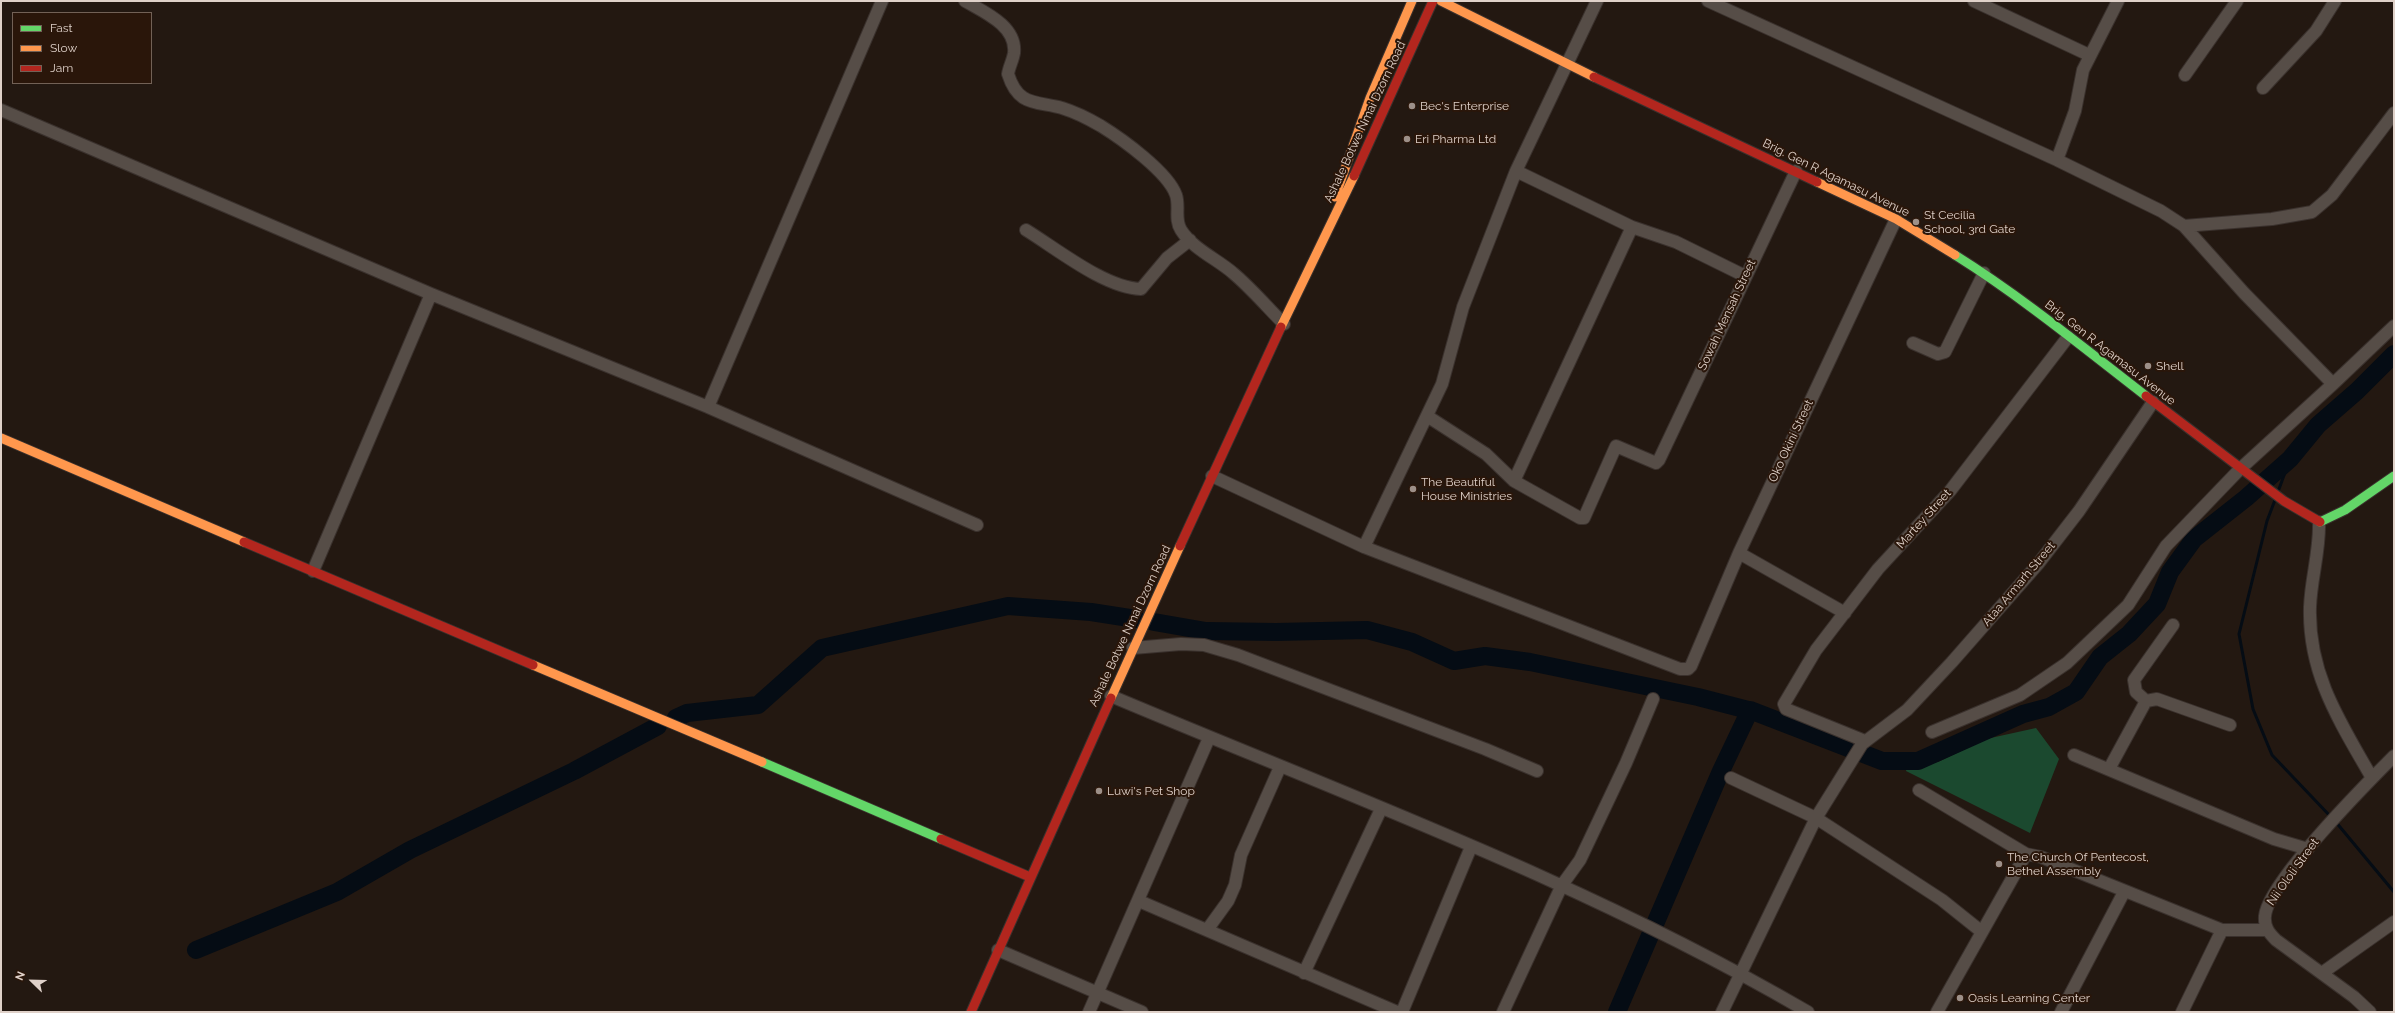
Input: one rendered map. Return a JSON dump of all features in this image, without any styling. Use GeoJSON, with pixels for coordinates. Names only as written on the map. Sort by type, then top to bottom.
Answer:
{"type":"FeatureCollection","features":[{"type":"Feature","properties":{"kind":"street"},"geometry":{"type":"LineString","coordinates":[[708,407],[882,1]]}},
{"type":"Feature","properties":{"kind":"street"},"geometry":{"type":"LineString","coordinates":[[965,1],[992,17],[1010,34],[1014,52],[1008,74],[1011,84],[1025,100],[1030,103],[1072,112],[1101,126],[1159,170],[1170,184],[1176,196],[1177,219],[1181,230],[1190,240],[1233,273],[1284,324]]}},
{"type":"Feature","properties":{"kind":"street","name":"Ashale Botwe Nmai Dzorn Road"},"geometry":{"type":"LineString","coordinates":[[1316,252],[1360,121],[1395,36],[1412,1]]}},
{"type":"Feature","properties":{"kind":"street","name":"Ashale Botwe Nmai Dzorn Road"},"geometry":{"type":"LineString","coordinates":[[971,1012],[1111,696],[1316,252],[1375,134],[1433,1]]}},
{"type":"Feature","properties":{"kind":"street","name":"Brig. Gen R Agamasu Avenue"},"geometry":{"type":"LineString","coordinates":[[1441,1],[1566,64],[1896,219],[1984,273],[2242,471],[2284,501],[2319,522]]}},
{"type":"Feature","properties":{"kind":"street"},"geometry":{"type":"LineString","coordinates":[[1212,476],[1364,547],[1442,384],[1463,307],[1516,171],[1597,1]]}},
{"type":"Feature","properties":{"kind":"street"},"geometry":{"type":"LineString","coordinates":[[1708,1],[2057,160],[2111,188],[2145,202],[2184,226],[2244,293],[2333,384]]}},
{"type":"Feature","properties":{"kind":"street"},"geometry":{"type":"LineString","coordinates":[[1974,1],[2089,55]]}},
{"type":"Feature","properties":{"kind":"street"},"geometry":{"type":"LineString","coordinates":[[2057,160],[2075,111],[2083,70],[2089,55],[2118,1]]}},
{"type":"Feature","properties":{"kind":"street"},"geometry":{"type":"LineString","coordinates":[[2185,75],[2237,1]]}},
{"type":"Feature","properties":{"kind":"street"},"geometry":{"type":"LineString","coordinates":[[2263,88],[2316,31],[2335,1]]}},
{"type":"Feature","properties":{"kind":"street"},"geometry":{"type":"LineString","coordinates":[[1,110],[431,294],[708,407],[977,525]]}},
{"type":"Feature","properties":{"kind":"street"},"geometry":{"type":"LineString","coordinates":[[2184,226],[2272,219],[2312,212],[2332,195],[2394,113]]}},
{"type":"Feature","properties":{"kind":"street"},"geometry":{"type":"LineString","coordinates":[[1516,171],[1632,227],[1676,242],[1745,276]]}},
{"type":"Feature","properties":{"kind":"street","name":"Sowah Mensah Street"},"geometry":{"type":"LineString","coordinates":[[1514,481],[1582,518],[1586,516],[1616,446],[1654,462],[1659,460],[1796,171]]}},
{"type":"Feature","properties":{"kind":"street","name":"Oko Okini Street"},"geometry":{"type":"LineString","coordinates":[[1364,547],[1680,669],[1688,669],[1691,666],[1739,553],[1896,219]]}},
{"type":"Feature","properties":{"kind":"street"},"geometry":{"type":"LineString","coordinates":[[1427,416],[1486,454],[1514,481],[1632,227]]}},
{"type":"Feature","properties":{"kind":"street"},"geometry":{"type":"LineString","coordinates":[[1026,230],[1099,277],[1130,289],[1141,289],[1166,258],[1190,240]]}},
{"type":"Feature","properties":{"kind":"street"},"geometry":{"type":"LineString","coordinates":[[1913,343],[1938,354],[1945,352],[1984,273]]}},
{"type":"Feature","properties":{"kind":"street"},"geometry":{"type":"LineString","coordinates":[[313,571],[431,294]]}},
{"type":"Feature","properties":{"kind":"street"},"geometry":{"type":"LineString","coordinates":[[1932,732],[2020,695],[2067,662],[2128,605],[2166,546],[2394,326]]}},
{"type":"Feature","properties":{"kind":"street","name":"Martey Street"},"geometry":{"type":"LineString","coordinates":[[1863,743],[1786,709],[1784,704],[1816,650],[1878,569],[1950,491],[2068,337]]}},
{"type":"Feature","properties":{"kind":"street","name":"Ataa Armarh Street"},"geometry":{"type":"LineString","coordinates":[[1722,1012],[1816,818],[1863,743],[1907,710],[2038,564],[2079,511],[2153,402]]}},
{"type":"Feature","properties":{"kind":"street"},"geometry":{"type":"LineString","coordinates":[[1,438],[1030,877]]}},
{"type":"Feature","properties":{"kind":"street"},"geometry":{"type":"LineString","coordinates":[[2394,476],[2345,510],[2319,522],[2319,550],[2310,606],[2310,627],[2315,651],[2327,697],[2341,726],[2372,778],[2394,756]]}},
{"type":"Feature","properties":{"kind":"street"},"geometry":{"type":"LineString","coordinates":[[1739,553],[1845,613]]}},
{"type":"Feature","properties":{"kind":"street"},"geometry":{"type":"LineString","coordinates":[[2146,702],[2136,692],[2134,680],[2173,625]]}},
{"type":"Feature","properties":{"kind":"street"},"geometry":{"type":"LineString","coordinates":[[1133,648],[1181,644],[1204,646],[1238,655],[1485,749],[1537,771]]}},
{"type":"Feature","properties":{"kind":"street"},"geometry":{"type":"LineString","coordinates":[[1111,696],[1562,885],[1659,931],[1740,973],[1808,1012]]}},
{"type":"Feature","properties":{"kind":"street"},"geometry":{"type":"LineString","coordinates":[[1503,1012],[1562,885],[1580,860],[1626,763],[1653,699]]}},
{"type":"Feature","properties":{"kind":"street"},"geometry":{"type":"LineString","coordinates":[[2109,769],[2146,702],[2157,699],[2230,725]]}},
{"type":"Feature","properties":{"kind":"street"},"geometry":{"type":"LineString","coordinates":[[1089,1012],[1139,901],[1209,738]]}},
{"type":"Feature","properties":{"kind":"street"},"geometry":{"type":"LineString","coordinates":[[2074,755],[2274,839],[2308,849]]}},
{"type":"Feature","properties":{"kind":"street"},"geometry":{"type":"LineString","coordinates":[[1207,930],[1228,901],[1235,884],[1241,855],[1280,767]]}},
{"type":"Feature","properties":{"kind":"street"},"geometry":{"type":"LineString","coordinates":[[1730,778],[1816,818],[1942,900],[1982,932]]}},
{"type":"Feature","properties":{"kind":"street","name":"Nii Ololi Street"},"geometry":{"type":"LineString","coordinates":[[2266,930],[2264,917],[2267,906],[2308,849],[2372,778]]}},
{"type":"Feature","properties":{"kind":"street"},"geometry":{"type":"LineString","coordinates":[[1919,790],[2026,854],[2041,857],[2124,892],[2222,930],[2266,930],[2276,940],[2322,973],[2370,1012]]}},
{"type":"Feature","properties":{"kind":"street"},"geometry":{"type":"LineString","coordinates":[[1304,973],[1381,809]]}},
{"type":"Feature","properties":{"kind":"street"},"geometry":{"type":"LineString","coordinates":[[1402,1012],[1471,847]]}},
{"type":"Feature","properties":{"kind":"street"},"geometry":{"type":"LineString","coordinates":[[1937,1012],[2026,854]]}},
{"type":"Feature","properties":{"kind":"street"},"geometry":{"type":"LineString","coordinates":[[2061,1012],[2124,892]]}},
{"type":"Feature","properties":{"kind":"street"},"geometry":{"type":"LineString","coordinates":[[1139,901],[1397,1012]]}},
{"type":"Feature","properties":{"kind":"street"},"geometry":{"type":"LineString","coordinates":[[2322,973],[2394,922]]}},
{"type":"Feature","properties":{"kind":"street"},"geometry":{"type":"LineString","coordinates":[[2182,1012],[2222,930]]}},
{"type":"Feature","properties":{"kind":"street"},"geometry":{"type":"LineString","coordinates":[[998,950],[1142,1012]]}},
{"type":"Feature","properties":{"kind":"green space"},"geometry":{"type":"Polygon","coordinates":[[[2036,728],[2059,759],[2030,833],[1906,771],[1907,766],[1938,762],[1986,739],[2036,728]]]}},
{"type":"Feature","properties":{"kind":"waterway"},"geometry":{"type":"LineString","coordinates":[[1617,1012],[1721,771],[1750,710],[1882,761],[1918,761],[2023,714],[2049,707],[2076,692],[2100,657],[2129,634],[2157,604],[2170,572],[2194,539],[2246,498],[2290,459],[2318,425],[2357,391],[2394,354]]}},
{"type":"Feature","properties":{"kind":"waterway"},"geometry":{"type":"LineString","coordinates":[[2279,489],[2290,459]]}},
{"type":"Feature","properties":{"kind":"waterway"},"geometry":{"type":"LineString","coordinates":[[2275,500],[2267,521],[2239,634],[2253,709],[2272,755],[2331,817]]}},
{"type":"Feature","properties":{"kind":"waterway"},"geometry":{"type":"LineString","coordinates":[[676,718],[687,713],[758,705],[822,648],[1008,606],[1091,612],[1136,619]]}},
{"type":"Feature","properties":{"kind":"waterway"},"geometry":{"type":"LineString","coordinates":[[1154,622],[1206,631],[1276,632],[1367,630],[1412,642],[1454,661],[1485,656],[1530,662],[1698,697],[1752,711]]}},
{"type":"Feature","properties":{"kind":"waterway"},"geometry":{"type":"LineString","coordinates":[[196,950],[337,892],[410,850],[574,771],[658,726]]}},
{"type":"Feature","properties":{"kind":"waterway"},"geometry":{"type":"LineString","coordinates":[[2335,821],[2394,892]]}},
{"type":"Feature","properties":{"kind":"traffic: fast"},"geometry":{"type":"LineString","coordinates":[[1955,255],[2029,305],[2146,396]]}},
{"type":"Feature","properties":{"kind":"traffic: fast"},"geometry":{"type":"LineString","coordinates":[[2320,522],[2345,510],[2394,476]]}},
{"type":"Feature","properties":{"kind":"traffic: fast"},"geometry":{"type":"LineString","coordinates":[[762,762],[941,839]]}},
{"type":"Feature","properties":{"kind":"traffic: slow"},"geometry":{"type":"LineString","coordinates":[[1335,197],[1370,98],[1412,1]]}},
{"type":"Feature","properties":{"kind":"traffic: slow"},"geometry":{"type":"LineString","coordinates":[[1441,1],[1594,77]]}},
{"type":"Feature","properties":{"kind":"traffic: slow"},"geometry":{"type":"LineString","coordinates":[[1281,327],[1354,176]]}},
{"type":"Feature","properties":{"kind":"traffic: slow"},"geometry":{"type":"LineString","coordinates":[[1817,182],[1896,219],[1955,255]]}},
{"type":"Feature","properties":{"kind":"traffic: slow"},"geometry":{"type":"LineString","coordinates":[[1,438],[244,542]]}},
{"type":"Feature","properties":{"kind":"traffic: slow"},"geometry":{"type":"LineString","coordinates":[[1111,698],[1180,546]]}},
{"type":"Feature","properties":{"kind":"traffic: slow"},"geometry":{"type":"LineString","coordinates":[[533,665],[762,762]]}},
{"type":"Feature","properties":{"kind":"traffic: jam"},"geometry":{"type":"LineString","coordinates":[[1354,176],[1433,1]]}},
{"type":"Feature","properties":{"kind":"traffic: jam"},"geometry":{"type":"LineString","coordinates":[[1594,77],[1817,182]]}},
{"type":"Feature","properties":{"kind":"traffic: jam"},"geometry":{"type":"LineString","coordinates":[[1180,546],[1281,327]]}},
{"type":"Feature","properties":{"kind":"traffic: jam"},"geometry":{"type":"LineString","coordinates":[[2146,396],[2284,501],[2320,522]]}},
{"type":"Feature","properties":{"kind":"traffic: jam"},"geometry":{"type":"LineString","coordinates":[[244,542],[533,665]]}},
{"type":"Feature","properties":{"kind":"traffic: jam"},"geometry":{"type":"LineString","coordinates":[[971,1012],[1111,698]]}},
{"type":"Feature","properties":{"kind":"traffic: jam"},"geometry":{"type":"LineString","coordinates":[[941,839],[1030,877]]}},
{"type":"Feature","properties":{"kind":"place","name":"Bec's Enterprise"},"geometry":{"type":"Point","coordinates":[1412,106]}},
{"type":"Feature","properties":{"kind":"place","name":"Eri Pharma Ltd"},"geometry":{"type":"Point","coordinates":[1407,139]}},
{"type":"Feature","properties":{"kind":"place","name":"St Cecilia School, 3rd Gate"},"geometry":{"type":"Point","coordinates":[1916,222]}},
{"type":"Feature","properties":{"kind":"place","name":"Shell"},"geometry":{"type":"Point","coordinates":[2148,366]}},
{"type":"Feature","properties":{"kind":"place","name":"The Beautiful House Ministries"},"geometry":{"type":"Point","coordinates":[1413,489]}},
{"type":"Feature","properties":{"kind":"place","name":"Luwi's Pet Shop"},"geometry":{"type":"Point","coordinates":[1099,791]}},
{"type":"Feature","properties":{"kind":"place","name":"The Church Of Pentecost, Bethel Assembly"},"geometry":{"type":"Point","coordinates":[1999,864]}},
{"type":"Feature","properties":{"kind":"place","name":"Oasis Learning Center"},"geometry":{"type":"Point","coordinates":[1960,998]}}]}
